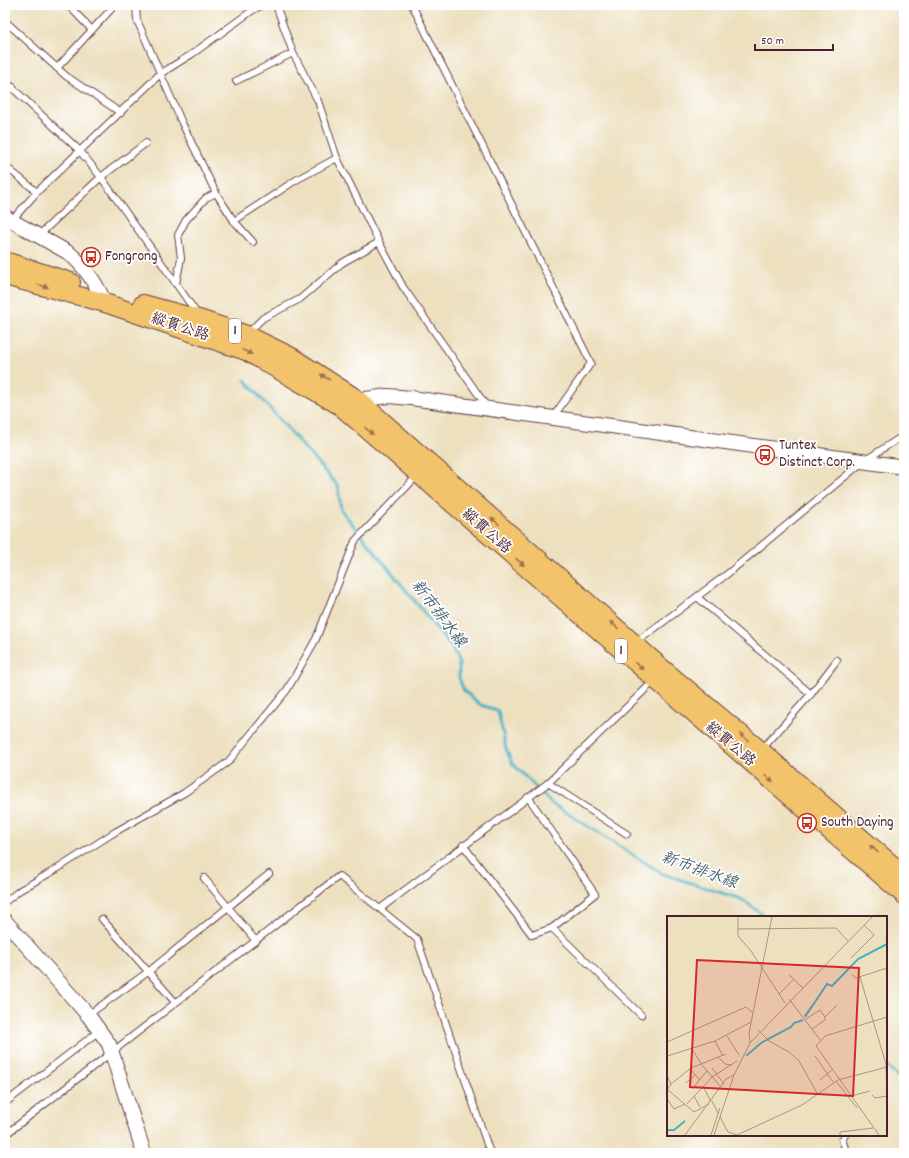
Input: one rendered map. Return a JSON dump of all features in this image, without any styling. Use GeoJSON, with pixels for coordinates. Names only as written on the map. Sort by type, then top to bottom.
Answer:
{"type":"FeatureCollection","features":[{"type":"Feature","properties":{"kind":"main road","name":"縱貫公路"},"geometry":{"type":"LineString","coordinates":[[5,261],[246,351],[340,405],[424,468],[634,643],[659,675]]}},
{"type":"Feature","properties":{"kind":"main road","name":"縱貫公路"},"geometry":{"type":"LineString","coordinates":[[5,276],[202,320],[247,335],[290,356],[357,399],[424,468],[659,675],[756,757],[904,875]]}},
{"type":"Feature","properties":{"kind":"main road","name":"縱貫公路"},"geometry":{"type":"LineString","coordinates":[[756,757],[904,895]]}},
{"type":"Feature","properties":{"kind":"street"},"geometry":{"type":"LineString","coordinates":[[8,218],[69,253],[89,272],[102,298]]}},
{"type":"Feature","properties":{"kind":"street"},"geometry":{"type":"LineString","coordinates":[[340,405],[357,399],[388,396],[553,417],[904,467]]}},
{"type":"Feature","properties":{"kind":"street"},"geometry":{"type":"LineString","coordinates":[[5,921],[88,1015],[112,1051],[144,1153]]}},
{"type":"Feature","properties":{"kind":"lane"},"geometry":{"type":"LineString","coordinates":[[68,5],[92,30]]}},
{"type":"Feature","properties":{"kind":"lane"},"geometry":{"type":"LineString","coordinates":[[57,68],[115,5]]}},
{"type":"Feature","properties":{"kind":"lane"},"geometry":{"type":"LineString","coordinates":[[136,5],[137,20],[160,74],[216,192],[234,221],[253,242]]}},
{"type":"Feature","properties":{"kind":"lane"},"geometry":{"type":"LineString","coordinates":[[8,218],[160,74],[192,54],[253,10],[263,5]]}},
{"type":"Feature","properties":{"kind":"lane"},"geometry":{"type":"LineString","coordinates":[[276,5],[293,53],[318,101],[337,158],[379,242],[403,286],[489,410]]}},
{"type":"Feature","properties":{"kind":"lane"},"geometry":{"type":"LineString","coordinates":[[412,5],[591,363],[553,417]]}},
{"type":"Feature","properties":{"kind":"lane"},"geometry":{"type":"LineString","coordinates":[[5,21],[57,68],[120,113]]}},
{"type":"Feature","properties":{"kind":"lane"},"geometry":{"type":"LineString","coordinates":[[236,81],[293,53]]}},
{"type":"Feature","properties":{"kind":"lane"},"geometry":{"type":"LineString","coordinates":[[5,81],[79,150],[101,177],[202,320]]}},
{"type":"Feature","properties":{"kind":"lane"},"geometry":{"type":"LineString","coordinates":[[5,92],[12,88]]}},
{"type":"Feature","properties":{"kind":"lane"},"geometry":{"type":"LineString","coordinates":[[38,236],[101,177],[146,143]]}},
{"type":"Feature","properties":{"kind":"lane"},"geometry":{"type":"LineString","coordinates":[[234,221],[296,180],[337,158]]}},
{"type":"Feature","properties":{"kind":"lane"},"geometry":{"type":"LineString","coordinates":[[5,166],[37,192]]}},
{"type":"Feature","properties":{"kind":"lane"},"geometry":{"type":"LineString","coordinates":[[176,284],[181,258],[178,235],[186,220],[206,198],[216,192]]}},
{"type":"Feature","properties":{"kind":"lane"},"geometry":{"type":"LineString","coordinates":[[247,335],[263,318],[300,299],[342,263],[379,242]]}},
{"type":"Feature","properties":{"kind":"lane"},"geometry":{"type":"LineString","coordinates":[[634,643],[726,575],[864,461],[904,435]]}},
{"type":"Feature","properties":{"kind":"lane"},"geometry":{"type":"LineString","coordinates":[[5,902],[20,890],[58,869],[115,832],[184,793],[228,762],[287,690],[316,639],[355,541],[424,468]]}},
{"type":"Feature","properties":{"kind":"lane"},"geometry":{"type":"LineString","coordinates":[[697,597],[811,694]]}},
{"type":"Feature","properties":{"kind":"lane"},"geometry":{"type":"LineString","coordinates":[[756,757],[811,694],[837,660]]}},
{"type":"Feature","properties":{"kind":"lane"},"geometry":{"type":"LineString","coordinates":[[381,908],[463,845],[548,783],[659,675]]}},
{"type":"Feature","properties":{"kind":"lane"},"geometry":{"type":"LineString","coordinates":[[548,783],[627,834]]}},
{"type":"Feature","properties":{"kind":"lane"},"geometry":{"type":"LineString","coordinates":[[463,845],[532,935],[552,928],[595,894],[528,797]]}},
{"type":"Feature","properties":{"kind":"lane"},"geometry":{"type":"LineString","coordinates":[[88,1015],[148,972],[227,906],[269,874]]}},
{"type":"Feature","properties":{"kind":"lane"},"geometry":{"type":"LineString","coordinates":[[5,1135],[340,876],[418,939],[490,1153]]}},
{"type":"Feature","properties":{"kind":"lane"},"geometry":{"type":"LineString","coordinates":[[204,878],[256,941]]}},
{"type":"Feature","properties":{"kind":"lane"},"geometry":{"type":"LineString","coordinates":[[102,919],[176,1002]]}},
{"type":"Feature","properties":{"kind":"lane"},"geometry":{"type":"LineString","coordinates":[[552,928],[640,1015]]}},
{"type":"Feature","properties":{"kind":"lane"},"geometry":{"type":"LineString","coordinates":[[5,1103],[99,1031]]}},
{"type":"Feature","properties":{"kind":"lane"},"geometry":{"type":"LineString","coordinates":[[844,1136],[842,1140],[847,1153]]}},
{"type":"Feature","properties":{"kind":"waterway","name":"新市排水線"},"geometry":{"type":"LineString","coordinates":[[245,380],[338,486],[341,510],[452,647],[459,663],[459,678],[464,691],[481,705],[498,711],[506,749],[512,763],[551,803],[663,874],[741,899],[765,916]]}},
{"type":"Feature","properties":{"kind":"waterway","name":"新市排水線"},"geometry":{"type":"LineString","coordinates":[[887,1067],[904,1082]]}},
{"type":"Feature","properties":{"kind":"place","name":"Fongrong"},"geometry":{"type":"Point","coordinates":[91,257]}},
{"type":"Feature","properties":{"kind":"place","name":"Tuntex Distinct Corp."},"geometry":{"type":"Point","coordinates":[765,455]}},
{"type":"Feature","properties":{"kind":"place","name":"South Daying"},"geometry":{"type":"Point","coordinates":[807,823]}}]}
